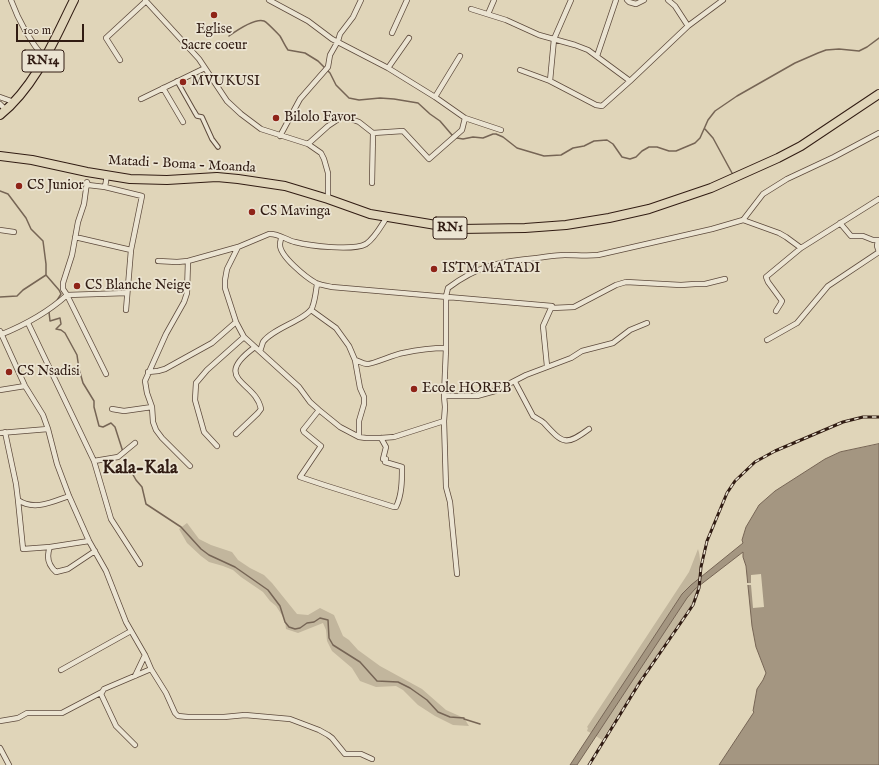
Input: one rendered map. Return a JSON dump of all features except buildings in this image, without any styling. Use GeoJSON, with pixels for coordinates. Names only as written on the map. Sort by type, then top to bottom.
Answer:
{"type":"FeatureCollection","features":[{"type":"Feature","properties":{"kind":"highway","name":"RN14"},"geometry":{"type":"LineString","coordinates":[[2,110],[14,102],[25,89],[44,59],[74,0]]}},
{"type":"Feature","properties":{"kind":"highway","name":"Matadi - Boma - Moanda"},"geometry":{"type":"LineString","coordinates":[[0,156],[32,160],[107,176],[130,179],[238,179],[285,186],[370,214],[460,229],[525,228],[566,225],[609,218],[649,209],[711,188],[801,146],[879,94]]}},
{"type":"Feature","properties":{"kind":"street"},"geometry":{"type":"LineString","coordinates":[[11,0],[18,19],[44,59]]}},
{"type":"Feature","properties":{"kind":"street"},"geometry":{"type":"LineString","coordinates":[[120,60],[106,38],[146,0],[192,50],[227,101],[261,129],[308,144],[321,153],[328,173],[328,199]]}},
{"type":"Feature","properties":{"kind":"street"},"geometry":{"type":"LineString","coordinates":[[271,0],[308,21],[332,38],[388,68],[435,97],[465,118],[501,130]]}},
{"type":"Feature","properties":{"kind":"street"},"geometry":{"type":"LineString","coordinates":[[280,136],[300,99],[328,67],[330,55],[338,41],[340,34],[353,16],[361,0]]}},
{"type":"Feature","properties":{"kind":"street"},"geometry":{"type":"LineString","coordinates":[[392,33],[407,0]]}},
{"type":"Feature","properties":{"kind":"street"},"geometry":{"type":"LineString","coordinates":[[488,14],[494,0]]}},
{"type":"Feature","properties":{"kind":"street"},"geometry":{"type":"LineString","coordinates":[[550,81],[554,39],[571,0]]}},
{"type":"Feature","properties":{"kind":"street"},"geometry":{"type":"LineString","coordinates":[[597,56],[616,0]]}},
{"type":"Feature","properties":{"kind":"street"},"geometry":{"type":"LineString","coordinates":[[627,0],[636,4],[644,0]]}},
{"type":"Feature","properties":{"kind":"street"},"geometry":{"type":"LineString","coordinates":[[668,0],[675,6],[688,26]]}},
{"type":"Feature","properties":{"kind":"street"},"geometry":{"type":"LineString","coordinates":[[520,70],[550,81],[600,107],[688,26],[723,0]]}},
{"type":"Feature","properties":{"kind":"street"},"geometry":{"type":"LineString","coordinates":[[471,10],[488,14],[539,35],[588,50],[630,81]]}},
{"type":"Feature","properties":{"kind":"street"},"geometry":{"type":"LineString","coordinates":[[388,68],[409,38]]}},
{"type":"Feature","properties":{"kind":"street"},"geometry":{"type":"LineString","coordinates":[[435,97],[460,56]]}},
{"type":"Feature","properties":{"kind":"street"},"geometry":{"type":"LineString","coordinates":[[141,99],[205,68]]}},
{"type":"Feature","properties":{"kind":"street"},"geometry":{"type":"LineString","coordinates":[[177,81],[197,116],[202,117],[212,139],[218,147]]}},
{"type":"Feature","properties":{"kind":"street"},"geometry":{"type":"LineString","coordinates":[[163,88],[183,122]]}},
{"type":"Feature","properties":{"kind":"street"},"geometry":{"type":"LineString","coordinates":[[0,97],[14,102]]}},
{"type":"Feature","properties":{"kind":"street"},"geometry":{"type":"LineString","coordinates":[[308,144],[328,126],[343,116],[359,122],[372,133],[403,131],[429,159],[462,130],[465,118]]}},
{"type":"Feature","properties":{"kind":"street"},"geometry":{"type":"LineString","coordinates":[[372,133],[372,183]]}},
{"type":"Feature","properties":{"kind":"street"},"geometry":{"type":"LineString","coordinates":[[743,220],[757,199],[767,191],[879,133]]}},
{"type":"Feature","properties":{"kind":"street"},"geometry":{"type":"LineString","coordinates":[[87,172],[84,204],[72,255],[63,283],[63,289],[106,374]]}},
{"type":"Feature","properties":{"kind":"street"},"geometry":{"type":"LineString","coordinates":[[105,187],[107,176]]}},
{"type":"Feature","properties":{"kind":"street"},"geometry":{"type":"LineString","coordinates":[[86,182],[88,185],[105,187],[142,196],[131,250],[126,310]]}},
{"type":"Feature","properties":{"kind":"street"},"geometry":{"type":"LineString","coordinates":[[776,311],[782,300],[768,282],[766,276],[801,248],[879,199]]}},
{"type":"Feature","properties":{"kind":"street"},"geometry":{"type":"LineString","coordinates":[[158,261],[188,261],[238,247],[274,233],[281,238],[296,243],[335,247],[356,247],[365,244],[370,240],[387,217]]}},
{"type":"Feature","properties":{"kind":"street"},"geometry":{"type":"LineString","coordinates":[[457,574],[451,509],[446,487],[444,396],[446,296],[448,288],[461,278],[504,261],[565,255],[598,255],[712,229],[743,220],[779,233],[801,248]]}},
{"type":"Feature","properties":{"kind":"street"},"geometry":{"type":"LineString","coordinates":[[767,340],[797,322],[828,286],[879,252],[877,246],[878,240],[863,236],[851,236],[840,223]]}},
{"type":"Feature","properties":{"kind":"street"},"geometry":{"type":"LineString","coordinates":[[0,230],[14,232]]}},
{"type":"Feature","properties":{"kind":"street"},"geometry":{"type":"LineString","coordinates":[[75,238],[131,250]]}},
{"type":"Feature","properties":{"kind":"street"},"geometry":{"type":"LineString","coordinates":[[281,238],[279,244],[285,256],[293,265],[317,284],[332,287],[552,306],[552,308],[574,307],[616,285],[626,282],[688,285],[705,284],[725,279]]}},
{"type":"Feature","properties":{"kind":"street"},"geometry":{"type":"LineString","coordinates":[[238,247],[227,269],[225,280],[225,288],[236,322],[244,337],[299,387],[310,402],[319,410],[340,427],[359,437],[394,437],[444,421]]}},
{"type":"Feature","properties":{"kind":"street"},"geometry":{"type":"LineString","coordinates":[[188,261],[187,287],[184,302],[166,334],[148,372],[145,385],[152,407],[153,422],[156,430],[190,466]]}},
{"type":"Feature","properties":{"kind":"street"},"geometry":{"type":"LineString","coordinates":[[260,351],[263,342],[274,333],[304,316],[311,310],[317,284]]}},
{"type":"Feature","properties":{"kind":"street"},"geometry":{"type":"LineString","coordinates":[[127,293],[67,295],[54,306],[28,323],[1,333],[25,386],[38,405],[48,429],[56,464],[69,496],[89,541],[106,571],[119,606],[131,631],[178,716],[207,718],[253,715],[290,719],[328,735],[346,754],[361,754],[372,759]]}},
{"type":"Feature","properties":{"kind":"street"},"geometry":{"type":"LineString","coordinates":[[547,366],[543,326],[552,306]]}},
{"type":"Feature","properties":{"kind":"street"},"geometry":{"type":"LineString","coordinates":[[311,310],[336,328],[349,346],[355,360],[360,388],[364,397],[364,404],[359,421],[359,437]]}},
{"type":"Feature","properties":{"kind":"street"},"geometry":{"type":"LineString","coordinates":[[148,372],[165,369],[212,343],[236,322]]}},
{"type":"Feature","properties":{"kind":"street"},"geometry":{"type":"LineString","coordinates":[[28,323],[94,462],[111,520],[140,564]]}},
{"type":"Feature","properties":{"kind":"street"},"geometry":{"type":"LineString","coordinates":[[444,396],[477,396],[495,391],[526,375],[571,358],[588,349],[613,343],[630,330],[648,323]]}},
{"type":"Feature","properties":{"kind":"street"},"geometry":{"type":"LineString","coordinates":[[217,446],[204,432],[195,400],[196,383],[207,370],[244,337]]}},
{"type":"Feature","properties":{"kind":"street"},"geometry":{"type":"LineString","coordinates":[[236,434],[261,409],[260,402],[241,382],[236,369],[236,366],[243,356],[255,347]]}},
{"type":"Feature","properties":{"kind":"street"},"geometry":{"type":"LineString","coordinates":[[355,360],[371,364],[386,357],[404,352],[429,348],[446,348]]}},
{"type":"Feature","properties":{"kind":"street"},"geometry":{"type":"LineString","coordinates":[[515,382],[533,416],[537,420],[542,421],[554,435],[561,440],[575,439],[589,429]]}},
{"type":"Feature","properties":{"kind":"street"},"geometry":{"type":"LineString","coordinates":[[0,390],[25,386]]}},
{"type":"Feature","properties":{"kind":"street"},"geometry":{"type":"LineString","coordinates":[[112,409],[124,411],[152,407]]}},
{"type":"Feature","properties":{"kind":"street"},"geometry":{"type":"LineString","coordinates":[[319,410],[303,430],[321,446],[300,476],[324,486],[394,508],[397,505],[401,487],[403,474],[402,467],[385,462],[386,459],[383,459],[386,447],[381,438]]}},
{"type":"Feature","properties":{"kind":"street"},"geometry":{"type":"LineString","coordinates":[[48,429],[2,433],[16,484],[23,549],[50,547],[89,541]]}},
{"type":"Feature","properties":{"kind":"street"},"geometry":{"type":"LineString","coordinates":[[94,462],[118,457],[135,443]]}},
{"type":"Feature","properties":{"kind":"street"},"geometry":{"type":"LineString","coordinates":[[18,500],[26,505],[38,506],[69,496]]}},
{"type":"Feature","properties":{"kind":"street"},"geometry":{"type":"LineString","coordinates":[[50,547],[47,554],[53,569],[56,572],[68,569],[95,551]]}},
{"type":"Feature","properties":{"kind":"street"},"geometry":{"type":"LineString","coordinates":[[61,670],[131,631]]}},
{"type":"Feature","properties":{"kind":"street"},"geometry":{"type":"LineString","coordinates":[[135,676],[145,655]]}},
{"type":"Feature","properties":{"kind":"street"},"geometry":{"type":"LineString","coordinates":[[0,722],[34,712],[62,713],[102,692],[104,689],[151,669]]}},
{"type":"Feature","properties":{"kind":"street"},"geometry":{"type":"LineString","coordinates":[[102,692],[103,698],[116,726],[135,745]]}},
{"type":"Feature","properties":{"kind":"street"},"geometry":{"type":"LineString","coordinates":[[0,748],[9,765]]}},
{"type":"Feature","properties":{"kind":"shaded area"},"geometry":{"type":"Polygon","coordinates":[[[879,444],[879,765],[719,765],[754,712],[757,689],[766,673],[756,647],[752,626],[746,566],[743,552],[695,589],[687,598],[577,765],[570,765],[682,594],[743,543],[742,540],[746,527],[759,505],[775,491],[825,459],[840,452],[879,444]]]}},
{"type":"Feature","properties":{"kind":"shaded area"},"geometry":{"type":"Polygon","coordinates":[[[187,523],[199,539],[232,552],[238,560],[264,575],[297,614],[308,615],[320,608],[334,615],[343,636],[358,650],[380,666],[422,689],[446,710],[464,718],[469,726],[453,725],[435,716],[418,705],[403,690],[396,686],[376,687],[360,681],[352,668],[332,651],[327,641],[326,630],[323,623],[298,633],[286,629],[285,620],[276,606],[263,592],[233,570],[209,562],[187,543],[179,529],[187,523]]]}},
{"type":"Feature","properties":{"kind":"shaded area"},"geometry":{"type":"Polygon","coordinates":[[[698,549],[700,577],[697,592],[692,604],[639,681],[602,740],[596,736],[687,598],[695,589],[682,594],[591,733],[587,731],[587,727],[689,572],[698,549]]]}},
{"type":"Feature","properties":{"kind":"pier"},"geometry":{"type":"Polygon","coordinates":[[[761,574],[764,607],[753,608],[751,585],[746,585],[746,583],[751,583],[751,575],[761,574]]]}},
{"type":"Feature","properties":{"kind":"waterway"},"geometry":{"type":"LineString","coordinates":[[229,36],[251,23],[256,21],[264,21],[280,36],[288,50],[305,53],[318,61],[330,73],[336,85],[349,98],[359,100],[380,98],[394,99],[418,103],[440,121],[452,135],[457,138],[483,138],[496,134],[503,137],[517,148],[544,156],[561,155],[573,148],[584,146],[594,141],[607,140],[613,144],[622,157],[630,159],[636,157],[649,147],[676,151],[695,143],[700,138],[708,120],[715,111],[737,96],[795,63],[826,50],[839,49],[859,51],[879,38]]}},
{"type":"Feature","properties":{"kind":"waterway"},"geometry":{"type":"LineString","coordinates":[[705,129],[713,138],[732,173]]}},
{"type":"Feature","properties":{"kind":"waterway"},"geometry":{"type":"LineString","coordinates":[[0,191],[8,194],[26,218],[31,229],[43,241],[46,264],[46,275],[23,290],[17,296],[0,297]]}},
{"type":"Feature","properties":{"kind":"waterway"},"geometry":{"type":"LineString","coordinates":[[46,275],[61,294],[56,302]]}},
{"type":"Feature","properties":{"kind":"waterway"},"geometry":{"type":"LineString","coordinates":[[49,312],[50,321],[60,318],[61,324],[56,329],[65,333],[77,355],[83,383],[94,401],[99,426],[103,427],[111,423],[115,427],[123,452]]}},
{"type":"Feature","properties":{"kind":"waterway"},"geometry":{"type":"LineString","coordinates":[[124,459],[136,480],[142,487],[146,504],[181,527],[201,549],[209,555],[235,567],[268,590],[280,606],[285,622],[289,627],[295,629],[300,628],[307,623],[314,622],[320,618],[328,620],[329,638],[333,645],[360,662],[377,681],[398,682],[410,688],[427,700],[438,712],[450,717],[464,718],[480,724]]}},
{"type":"Feature","properties":{"kind":"railway"},"geometry":{"type":"LineString","coordinates":[[589,765],[640,682],[693,605],[699,588],[701,567],[707,541],[727,493],[735,481],[755,462],[775,451],[843,422],[863,417],[879,417]]}},
{"type":"Feature","properties":{"kind":"place","name":"Eglise Sacre coeur"},"geometry":{"type":"Point","coordinates":[214,15]}},
{"type":"Feature","properties":{"kind":"place","name":"MVUKUSI"},"geometry":{"type":"Point","coordinates":[183,82]}},
{"type":"Feature","properties":{"kind":"place","name":"Bilolo Favor"},"geometry":{"type":"Point","coordinates":[276,118]}},
{"type":"Feature","properties":{"kind":"place","name":"CS Junior"},"geometry":{"type":"Point","coordinates":[19,186]}},
{"type":"Feature","properties":{"kind":"place","name":"CS Mavinga"},"geometry":{"type":"Point","coordinates":[252,212]}},
{"type":"Feature","properties":{"kind":"place","name":"ISTM MATADI"},"geometry":{"type":"Point","coordinates":[434,269]}},
{"type":"Feature","properties":{"kind":"place","name":"CS Blanche Neige"},"geometry":{"type":"Point","coordinates":[77,286]}},
{"type":"Feature","properties":{"kind":"place","name":"CS Nsadisi"},"geometry":{"type":"Point","coordinates":[9,372]}},
{"type":"Feature","properties":{"kind":"place","name":"Ecole HOREB"},"geometry":{"type":"Point","coordinates":[414,389]}},
{"type":"Feature","properties":{"kind":"district","name":"Kala-Kala"},"geometry":{"type":"Point","coordinates":[140,469]}}]}
